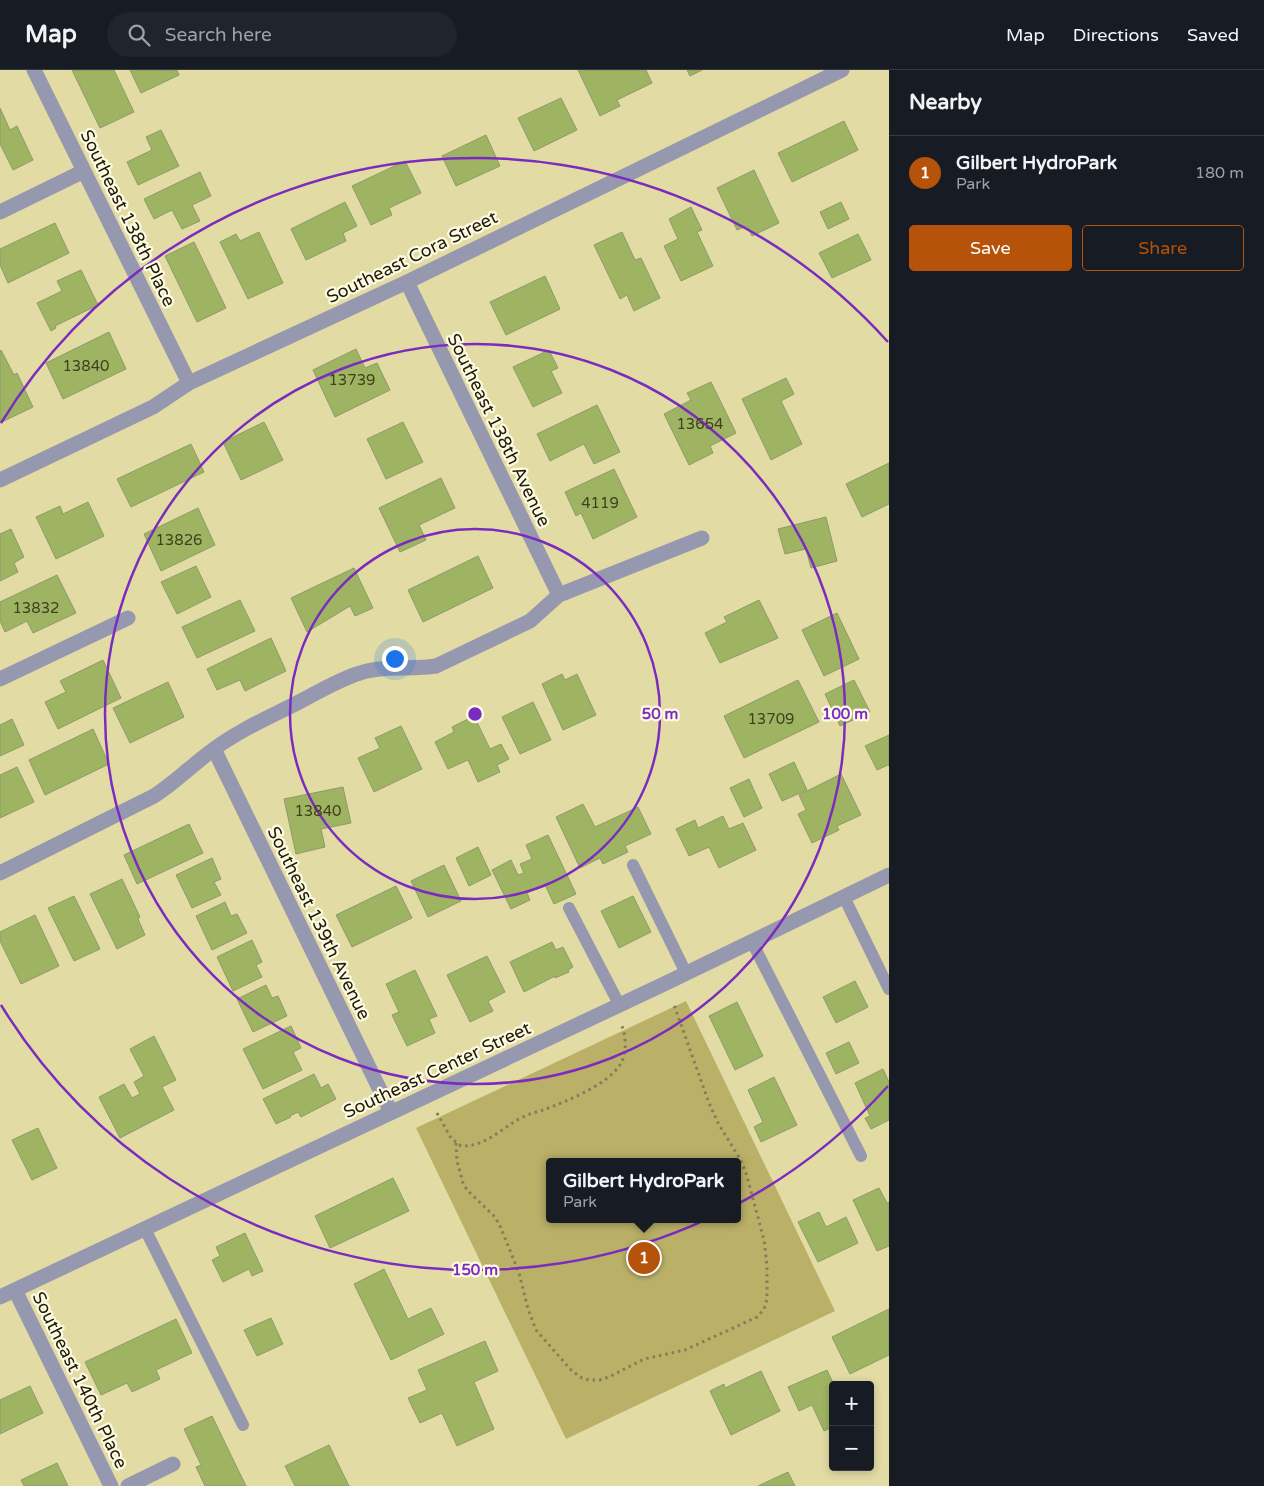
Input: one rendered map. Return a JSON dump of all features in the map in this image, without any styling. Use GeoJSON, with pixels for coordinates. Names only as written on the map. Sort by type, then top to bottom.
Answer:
{"type":"FeatureCollection","features":[{"type":"Feature","properties":{"kind":"street","name":"Southeast 138th Place"},"geometry":{"type":"LineString","coordinates":[[34,70],[189,383]]}},
{"type":"Feature","properties":{"kind":"street","name":"Southeast Cora Street"},"geometry":{"type":"LineString","coordinates":[[0,480],[153,406],[189,383],[406,282],[842,70]]}},
{"type":"Feature","properties":{"kind":"street"},"geometry":{"type":"LineString","coordinates":[[0,212],[84,171]]}},
{"type":"Feature","properties":{"kind":"street","name":"Southeast 138th Avenue"},"geometry":{"type":"LineString","coordinates":[[406,282],[558,595]]}},
{"type":"Feature","properties":{"kind":"street"},"geometry":{"type":"LineString","coordinates":[[0,873],[154,796],[171,785],[214,749],[246,729],[328,687],[360,673],[378,669],[420,669],[436,666],[530,621],[558,595],[702,538]]}},
{"type":"Feature","properties":{"kind":"street"},"geometry":{"type":"LineString","coordinates":[[0,679],[128,618]]}},
{"type":"Feature","properties":{"kind":"street","name":"Southeast 139th Avenue"},"geometry":{"type":"LineString","coordinates":[[214,749],[380,1092],[392,1112]]}},
{"type":"Feature","properties":{"kind":"street","name":"Southeast Center Street"},"geometry":{"type":"LineString","coordinates":[[0,1297],[664,984],[889,875]]}},
{"type":"Feature","properties":{"kind":"street","name":"Southeast 140th Place"},"geometry":{"type":"LineString","coordinates":[[15,1290],[111,1486]]}},
{"type":"Feature","properties":{"kind":"street","name":"Southeast 140th Place"},"geometry":{"type":"LineString","coordinates":[[128,1486],[173,1464]]}},
{"type":"Feature","properties":{"kind":"lane"},"geometry":{"type":"LineString","coordinates":[[633,865],[686,973]]}},
{"type":"Feature","properties":{"kind":"lane"},"geometry":{"type":"LineString","coordinates":[[844,897],[889,989]]}},
{"type":"Feature","properties":{"kind":"lane"},"geometry":{"type":"LineString","coordinates":[[569,908],[616,1006]]}},
{"type":"Feature","properties":{"kind":"lane"},"geometry":{"type":"LineString","coordinates":[[752,942],[861,1156]]}},
{"type":"Feature","properties":{"kind":"lane"},"geometry":{"type":"LineString","coordinates":[[145,1229],[243,1425]]}},
{"type":"Feature","properties":{"kind":"path"},"geometry":{"type":"LineString","coordinates":[[664,984],[674,1006],[702,1088],[718,1124],[739,1158]]}},
{"type":"Feature","properties":{"kind":"path"},"geometry":{"type":"LineString","coordinates":[[428,1095],[447,1132],[456,1143],[466,1146],[483,1142],[526,1115],[568,1100],[598,1084],[615,1071],[624,1057],[625,1042],[616,1006]]}},
{"type":"Feature","properties":{"kind":"path"},"geometry":{"type":"LineString","coordinates":[[456,1143],[457,1161],[467,1190],[495,1217],[501,1228],[520,1273],[528,1308],[536,1330],[572,1371],[582,1378],[589,1380],[600,1380],[611,1376],[644,1359],[685,1350],[749,1322],[757,1317],[764,1308],[767,1299],[767,1266],[764,1240],[746,1172],[741,1161]]}},
{"type":"Feature","properties":{"kind":"shaded area"},"geometry":{"type":"Polygon","coordinates":[[[686,1001],[835,1311],[566,1439],[416,1128],[686,1001]]]}},
{"type":"Feature","properties":{"kind":"building"},"geometry":{"type":"Polygon","coordinates":[[[72,70],[114,70],[134,112],[100,128],[72,70]]]}},
{"type":"Feature","properties":{"kind":"building"},"geometry":{"type":"Polygon","coordinates":[[[130,70],[177,70],[179,75],[141,93],[130,70]]]}},
{"type":"Feature","properties":{"kind":"building"},"geometry":{"type":"Polygon","coordinates":[[[578,70],[646,70],[652,83],[617,100],[620,106],[600,116],[578,70]]]}},
{"type":"Feature","properties":{"kind":"building"},"geometry":{"type":"Polygon","coordinates":[[[687,70],[702,70],[690,76],[687,70]]]}},
{"type":"Feature","properties":{"kind":"building"},"geometry":{"type":"Polygon","coordinates":[[[561,98],[577,130],[534,151],[518,118],[561,98]]]}},
{"type":"Feature","properties":{"kind":"building"},"geometry":{"type":"Polygon","coordinates":[[[0,108],[10,130],[17,126],[33,160],[13,170],[0,144],[0,108]]]}},
{"type":"Feature","properties":{"kind":"building"},"geometry":{"type":"Polygon","coordinates":[[[844,121],[858,150],[792,182],[778,153],[844,121]]]}},
{"type":"Feature","properties":{"kind":"building"},"geometry":{"type":"Polygon","coordinates":[[[161,130],[179,166],[138,185],[127,162],[152,150],[146,137],[161,130]]]}},
{"type":"Feature","properties":{"kind":"building"},"geometry":{"type":"Polygon","coordinates":[[[486,135],[500,166],[456,186],[442,156],[486,135]]]}},
{"type":"Feature","properties":{"kind":"building"},"geometry":{"type":"Polygon","coordinates":[[[405,161],[421,193],[389,208],[392,215],[371,225],[352,186],[405,161]]]}},
{"type":"Feature","properties":{"kind":"building"},"geometry":{"type":"Polygon","coordinates":[[[754,170],[779,223],[752,236],[747,226],[737,230],[717,188],[754,170]]]}},
{"type":"Feature","properties":{"kind":"building"},"geometry":{"type":"Polygon","coordinates":[[[200,172],[211,196],[192,205],[200,221],[182,229],[172,210],[154,219],[144,199],[200,172]]]}},
{"type":"Feature","properties":{"kind":"building"},"geometry":{"type":"Polygon","coordinates":[[[345,202],[357,226],[343,233],[346,241],[306,260],[291,229],[345,202]]]}},
{"type":"Feature","properties":{"kind":"building"},"geometry":{"type":"Polygon","coordinates":[[[841,202],[849,219],[828,229],[820,212],[841,202]]]}},
{"type":"Feature","properties":{"kind":"building"},"geometry":{"type":"Polygon","coordinates":[[[691,207],[702,230],[697,232],[713,266],[681,281],[664,246],[678,239],[669,219],[691,207]]]}},
{"type":"Feature","properties":{"kind":"building"},"geometry":{"type":"Polygon","coordinates":[[[55,223],[69,253],[8,283],[0,265],[0,249],[55,223]]]}},
{"type":"Feature","properties":{"kind":"building"},"geometry":{"type":"Polygon","coordinates":[[[259,232],[283,283],[248,299],[220,242],[236,234],[240,241],[259,232]]]}},
{"type":"Feature","properties":{"kind":"building"},"geometry":{"type":"Polygon","coordinates":[[[622,232],[635,260],[641,258],[660,298],[634,311],[627,295],[620,299],[594,245],[622,232]]]}},
{"type":"Feature","properties":{"kind":"building"},"geometry":{"type":"Polygon","coordinates":[[[858,234],[871,260],[832,278],[819,253],[858,234]]]}},
{"type":"Feature","properties":{"kind":"building"},"geometry":{"type":"Polygon","coordinates":[[[194,242],[226,308],[197,322],[165,256],[194,242]]]}},
{"type":"Feature","properties":{"kind":"building"},"geometry":{"type":"Polygon","coordinates":[[[81,270],[98,305],[55,326],[56,328],[51,331],[37,303],[62,291],[57,281],[81,270]]]}},
{"type":"Feature","properties":{"kind":"building"},"geometry":{"type":"Polygon","coordinates":[[[545,276],[560,309],[506,335],[490,302],[545,276]]]}},
{"type":"Feature","properties":{"kind":"building"},"geometry":{"type":"Polygon","coordinates":[[[109,332],[126,369],[63,399],[46,363],[109,332]]]}},
{"type":"Feature","properties":{"kind":"building"},"geometry":{"type":"Polygon","coordinates":[[[356,349],[365,368],[377,363],[390,390],[335,417],[313,370],[356,349]]]}},
{"type":"Feature","properties":{"kind":"building"},"geometry":{"type":"Polygon","coordinates":[[[549,350],[558,368],[551,371],[562,393],[533,407],[513,367],[549,350]]]}},
{"type":"Feature","properties":{"kind":"building"},"geometry":{"type":"Polygon","coordinates":[[[0,351],[14,375],[17,373],[33,407],[0,423],[0,351]]]}},
{"type":"Feature","properties":{"kind":"building"},"geometry":{"type":"Polygon","coordinates":[[[786,378],[794,394],[781,401],[802,444],[771,460],[742,399],[786,378]]]}},
{"type":"Feature","properties":{"kind":"building"},"geometry":{"type":"Polygon","coordinates":[[[711,382],[736,433],[710,446],[713,453],[689,465],[664,414],[691,400],[687,393],[711,382]]]}},
{"type":"Feature","properties":{"kind":"building"},"geometry":{"type":"Polygon","coordinates":[[[597,405],[620,452],[594,464],[584,444],[550,461],[537,434],[597,405]]]}},
{"type":"Feature","properties":{"kind":"building"},"geometry":{"type":"Polygon","coordinates":[[[264,422],[283,460],[241,480],[223,442],[264,422]]]}},
{"type":"Feature","properties":{"kind":"building"},"geometry":{"type":"Polygon","coordinates":[[[403,422],[423,462],[386,479],[367,439],[403,422]]]}},
{"type":"Feature","properties":{"kind":"building"},"geometry":{"type":"Polygon","coordinates":[[[191,444],[204,472],[131,507],[117,479],[191,444]]]}},
{"type":"Feature","properties":{"kind":"building"},"geometry":{"type":"Polygon","coordinates":[[[889,463],[889,504],[862,517],[846,484],[889,463]]]}},
{"type":"Feature","properties":{"kind":"building"},"geometry":{"type":"Polygon","coordinates":[[[614,469],[637,517],[593,539],[581,513],[576,516],[565,492],[614,469]]]}},
{"type":"Feature","properties":{"kind":"building"},"geometry":{"type":"Polygon","coordinates":[[[441,478],[455,508],[419,525],[426,540],[400,552],[379,508],[441,478]]]}},
{"type":"Feature","properties":{"kind":"building"},"geometry":{"type":"Polygon","coordinates":[[[88,502],[104,536],[56,559],[36,517],[60,506],[63,514],[88,502]]]}},
{"type":"Feature","properties":{"kind":"building"},"geometry":{"type":"Polygon","coordinates":[[[198,508],[215,545],[161,571],[144,534],[198,508]]]}},
{"type":"Feature","properties":{"kind":"building"},"geometry":{"type":"Polygon","coordinates":[[[826,517],[837,561],[811,568],[806,549],[785,554],[778,529],[826,517]]]}},
{"type":"Feature","properties":{"kind":"building"},"geometry":{"type":"Polygon","coordinates":[[[11,529],[24,557],[14,563],[18,572],[0,581],[0,534],[11,529]]]}},
{"type":"Feature","properties":{"kind":"building"},"geometry":{"type":"Polygon","coordinates":[[[478,556],[493,588],[423,622],[408,590],[478,556]]]}},
{"type":"Feature","properties":{"kind":"building"},"geometry":{"type":"Polygon","coordinates":[[[196,566],[211,597],[177,614],[161,582],[196,566]]]}},
{"type":"Feature","properties":{"kind":"building"},"geometry":{"type":"Polygon","coordinates":[[[354,568],[373,608],[355,616],[350,606],[307,632],[291,598],[354,568]]]}},
{"type":"Feature","properties":{"kind":"building"},"geometry":{"type":"Polygon","coordinates":[[[57,575],[76,613],[33,633],[27,621],[5,632],[0,621],[0,602],[57,575]]]}},
{"type":"Feature","properties":{"kind":"building"},"geometry":{"type":"Polygon","coordinates":[[[240,600],[255,631],[197,658],[182,627],[240,600]]]}},
{"type":"Feature","properties":{"kind":"building"},"geometry":{"type":"Polygon","coordinates":[[[759,600],[778,638],[720,663],[705,633],[727,622],[724,617],[759,600]]]}},
{"type":"Feature","properties":{"kind":"building"},"geometry":{"type":"Polygon","coordinates":[[[837,613],[859,659],[824,676],[802,630],[837,613]]]}},
{"type":"Feature","properties":{"kind":"building"},"geometry":{"type":"Polygon","coordinates":[[[271,638],[286,671],[245,691],[240,680],[217,690],[207,669],[271,638]]]}},
{"type":"Feature","properties":{"kind":"building"},"geometry":{"type":"Polygon","coordinates":[[[103,660],[121,698],[58,729],[45,702],[66,692],[60,681],[103,660]]]}},
{"type":"Feature","properties":{"kind":"building"},"geometry":{"type":"Polygon","coordinates":[[[562,674],[565,680],[577,674],[596,715],[563,730],[542,684],[562,674]]]}},
{"type":"Feature","properties":{"kind":"building"},"geometry":{"type":"Polygon","coordinates":[[[798,680],[819,722],[744,758],[724,716],[798,680]]]}},
{"type":"Feature","properties":{"kind":"building"},"geometry":{"type":"Polygon","coordinates":[[[854,680],[870,712],[840,726],[825,694],[854,680]]]}},
{"type":"Feature","properties":{"kind":"building"},"geometry":{"type":"Polygon","coordinates":[[[168,682],[184,717],[130,743],[113,708],[168,682]]]}},
{"type":"Feature","properties":{"kind":"building"},"geometry":{"type":"Polygon","coordinates":[[[533,702],[551,740],[520,754],[502,717],[533,702]]]}},
{"type":"Feature","properties":{"kind":"building"},"geometry":{"type":"Polygon","coordinates":[[[474,716],[490,749],[501,744],[509,759],[497,765],[500,772],[478,782],[468,760],[448,769],[435,742],[454,732],[452,727],[474,716]]]}},
{"type":"Feature","properties":{"kind":"building"},"geometry":{"type":"Polygon","coordinates":[[[12,719],[24,745],[0,756],[0,725],[12,719]]]}},
{"type":"Feature","properties":{"kind":"building"},"geometry":{"type":"Polygon","coordinates":[[[401,726],[422,769],[374,792],[358,758],[380,748],[375,738],[401,726]]]}},
{"type":"Feature","properties":{"kind":"building"},"geometry":{"type":"Polygon","coordinates":[[[93,729],[109,764],[45,795],[29,760],[93,729]]]}},
{"type":"Feature","properties":{"kind":"building"},"geometry":{"type":"Polygon","coordinates":[[[889,735],[889,766],[877,770],[865,746],[889,735]]]}},
{"type":"Feature","properties":{"kind":"building"},"geometry":{"type":"Polygon","coordinates":[[[794,762],[807,790],[782,801],[769,774],[794,762]]]}},
{"type":"Feature","properties":{"kind":"building"},"geometry":{"type":"Polygon","coordinates":[[[17,767],[34,802],[0,818],[0,775],[17,767]]]}},
{"type":"Feature","properties":{"kind":"building"},"geometry":{"type":"Polygon","coordinates":[[[841,774],[861,815],[837,826],[839,830],[812,843],[798,814],[806,810],[799,795],[841,774]]]}},
{"type":"Feature","properties":{"kind":"building"},"geometry":{"type":"Polygon","coordinates":[[[749,779],[762,808],[744,817],[730,788],[749,779]]]}},
{"type":"Feature","properties":{"kind":"building"},"geometry":{"type":"Polygon","coordinates":[[[343,787],[351,823],[321,829],[325,847],[296,854],[284,799],[343,787]]]}},
{"type":"Feature","properties":{"kind":"building"},"geometry":{"type":"Polygon","coordinates":[[[583,804],[595,827],[638,807],[651,834],[625,846],[628,852],[603,864],[600,858],[580,868],[556,817],[583,804]]]}},
{"type":"Feature","properties":{"kind":"building"},"geometry":{"type":"Polygon","coordinates":[[[723,816],[729,829],[743,823],[756,850],[719,868],[709,847],[689,856],[676,829],[695,820],[698,828],[723,816]]]}},
{"type":"Feature","properties":{"kind":"building"},"geometry":{"type":"Polygon","coordinates":[[[189,824],[203,853],[137,884],[124,855],[189,824]]]}},
{"type":"Feature","properties":{"kind":"building"},"geometry":{"type":"Polygon","coordinates":[[[548,835],[576,894],[554,904],[545,885],[527,893],[530,900],[511,909],[492,870],[511,860],[518,875],[524,873],[520,864],[532,859],[526,845],[548,835]]]}},
{"type":"Feature","properties":{"kind":"building"},"geometry":{"type":"Polygon","coordinates":[[[478,847],[491,875],[469,886],[456,858],[478,847]]]}},
{"type":"Feature","properties":{"kind":"building"},"geometry":{"type":"Polygon","coordinates":[[[212,858],[221,879],[214,882],[221,895],[192,908],[176,875],[212,858]]]}},
{"type":"Feature","properties":{"kind":"building"},"geometry":{"type":"Polygon","coordinates":[[[444,865],[461,901],[428,917],[411,881],[444,865]]]}},
{"type":"Feature","properties":{"kind":"building"},"geometry":{"type":"Polygon","coordinates":[[[122,879],[140,917],[138,919],[145,935],[117,949],[90,894],[122,879]]]}},
{"type":"Feature","properties":{"kind":"building"},"geometry":{"type":"Polygon","coordinates":[[[396,886],[412,918],[352,947],[336,915],[396,886]]]}},
{"type":"Feature","properties":{"kind":"building"},"geometry":{"type":"Polygon","coordinates":[[[74,896],[100,949],[74,961],[48,908],[74,896]]]}},
{"type":"Feature","properties":{"kind":"building"},"geometry":{"type":"Polygon","coordinates":[[[633,896],[651,932],[619,948],[601,911],[633,896]]]}},
{"type":"Feature","properties":{"kind":"building"},"geometry":{"type":"Polygon","coordinates":[[[225,902],[231,916],[237,914],[247,933],[212,950],[196,916],[225,902]]]}},
{"type":"Feature","properties":{"kind":"building"},"geometry":{"type":"Polygon","coordinates":[[[35,915],[59,966],[21,984],[0,941],[0,932],[35,915]]]}},
{"type":"Feature","properties":{"kind":"building"},"geometry":{"type":"Polygon","coordinates":[[[252,940],[262,962],[256,965],[262,977],[233,991],[217,957],[252,940]]]}},
{"type":"Feature","properties":{"kind":"building"},"geometry":{"type":"Polygon","coordinates":[[[552,942],[556,950],[563,947],[573,967],[568,970],[569,972],[555,978],[555,976],[524,992],[510,962],[552,942]]]}},
{"type":"Feature","properties":{"kind":"building"},"geometry":{"type":"Polygon","coordinates":[[[487,956],[505,992],[488,1001],[493,1011],[470,1022],[447,975],[487,956]]]}},
{"type":"Feature","properties":{"kind":"building"},"geometry":{"type":"Polygon","coordinates":[[[415,970],[437,1016],[429,1019],[435,1033],[407,1046],[392,1015],[399,1012],[386,984],[415,970]]]}},
{"type":"Feature","properties":{"kind":"building"},"geometry":{"type":"Polygon","coordinates":[[[855,981],[868,1007],[836,1023],[823,997],[855,981]]]}},
{"type":"Feature","properties":{"kind":"building"},"geometry":{"type":"Polygon","coordinates":[[[266,985],[272,998],[278,996],[287,1016],[253,1032],[237,999],[266,985]]]}},
{"type":"Feature","properties":{"kind":"building"},"geometry":{"type":"Polygon","coordinates":[[[737,1002],[763,1056],[735,1070],[709,1016],[737,1002]]]}},
{"type":"Feature","properties":{"kind":"building"},"geometry":{"type":"Polygon","coordinates":[[[291,1026],[301,1048],[293,1052],[302,1070],[263,1089],[243,1049],[291,1026]]]}},
{"type":"Feature","properties":{"kind":"building"},"geometry":{"type":"Polygon","coordinates":[[[154,1036],[176,1080],[162,1087],[174,1110],[120,1138],[99,1097],[124,1084],[132,1098],[140,1094],[134,1082],[144,1076],[130,1049],[154,1036]]]}},
{"type":"Feature","properties":{"kind":"building"},"geometry":{"type":"Polygon","coordinates":[[[849,1042],[859,1063],[836,1074],[826,1053],[849,1042]]]}},
{"type":"Feature","properties":{"kind":"building"},"geometry":{"type":"Polygon","coordinates":[[[883,1069],[889,1082],[889,1120],[871,1129],[865,1118],[870,1116],[855,1083],[883,1069]]]}},
{"type":"Feature","properties":{"kind":"building"},"geometry":{"type":"Polygon","coordinates":[[[314,1074],[321,1088],[328,1084],[336,1099],[301,1117],[298,1112],[276,1124],[263,1099],[314,1074]]]}},
{"type":"Feature","properties":{"kind":"building"},"geometry":{"type":"Polygon","coordinates":[[[774,1077],[797,1125],[761,1142],[754,1127],[763,1122],[748,1090],[774,1077]]]}},
{"type":"Feature","properties":{"kind":"building"},"geometry":{"type":"Polygon","coordinates":[[[38,1128],[57,1168],[32,1180],[12,1140],[38,1128]]]}},
{"type":"Feature","properties":{"kind":"building"},"geometry":{"type":"Polygon","coordinates":[[[393,1178],[409,1211],[330,1248],[315,1216],[393,1178]]]}},
{"type":"Feature","properties":{"kind":"building"},"geometry":{"type":"Polygon","coordinates":[[[879,1188],[887,1203],[889,1202],[889,1246],[877,1251],[853,1200],[879,1188]]]}},
{"type":"Feature","properties":{"kind":"building"},"geometry":{"type":"Polygon","coordinates":[[[819,1212],[826,1227],[846,1217],[858,1243],[818,1262],[798,1222],[819,1212]]]}},
{"type":"Feature","properties":{"kind":"building"},"geometry":{"type":"Polygon","coordinates":[[[245,1233],[263,1271],[252,1276],[249,1269],[223,1282],[212,1260],[220,1256],[216,1247],[245,1233]]]}},
{"type":"Feature","properties":{"kind":"building"},"geometry":{"type":"Polygon","coordinates":[[[384,1269],[408,1319],[431,1308],[444,1334],[391,1360],[354,1284],[384,1269]]]}},
{"type":"Feature","properties":{"kind":"building"},"geometry":{"type":"Polygon","coordinates":[[[889,1309],[889,1355],[850,1374],[832,1337],[889,1309]]]}},
{"type":"Feature","properties":{"kind":"building"},"geometry":{"type":"Polygon","coordinates":[[[271,1318],[283,1344],[257,1356],[244,1330],[271,1318]]]}},
{"type":"Feature","properties":{"kind":"building"},"geometry":{"type":"Polygon","coordinates":[[[176,1319],[192,1353],[156,1370],[160,1379],[132,1392],[127,1383],[101,1395],[85,1362],[176,1319]]]}},
{"type":"Feature","properties":{"kind":"building"},"geometry":{"type":"Polygon","coordinates":[[[485,1341],[498,1371],[474,1382],[494,1429],[457,1446],[442,1413],[420,1423],[408,1398],[427,1390],[418,1370],[485,1341]]]}},
{"type":"Feature","properties":{"kind":"building"},"geometry":{"type":"Polygon","coordinates":[[[827,1370],[832,1381],[829,1381],[829,1429],[824,1431],[812,1405],[799,1411],[788,1387],[827,1370]]]}},
{"type":"Feature","properties":{"kind":"building"},"geometry":{"type":"Polygon","coordinates":[[[761,1371],[780,1411],[731,1435],[710,1391],[724,1384],[725,1388],[761,1371]]]}},
{"type":"Feature","properties":{"kind":"building"},"geometry":{"type":"Polygon","coordinates":[[[30,1386],[43,1413],[0,1434],[0,1400],[30,1386]]]}},
{"type":"Feature","properties":{"kind":"building"},"geometry":{"type":"Polygon","coordinates":[[[212,1416],[246,1486],[205,1486],[196,1467],[201,1465],[184,1429],[212,1416]]]}},
{"type":"Feature","properties":{"kind":"building"},"geometry":{"type":"Polygon","coordinates":[[[329,1445],[349,1486],[295,1486],[285,1466],[329,1445]]]}},
{"type":"Feature","properties":{"kind":"building"},"geometry":{"type":"Polygon","coordinates":[[[57,1463],[68,1486],[24,1486],[21,1480],[57,1463]]]}},
{"type":"Feature","properties":{"kind":"building"},"geometry":{"type":"Polygon","coordinates":[[[788,1472],[795,1486],[758,1486],[788,1472]]]}},
{"type":"Feature","properties":{"kind":"place","name":"Gilbert HydroPark"},"geometry":{"type":"Point","coordinates":[644,1258]}}]}
